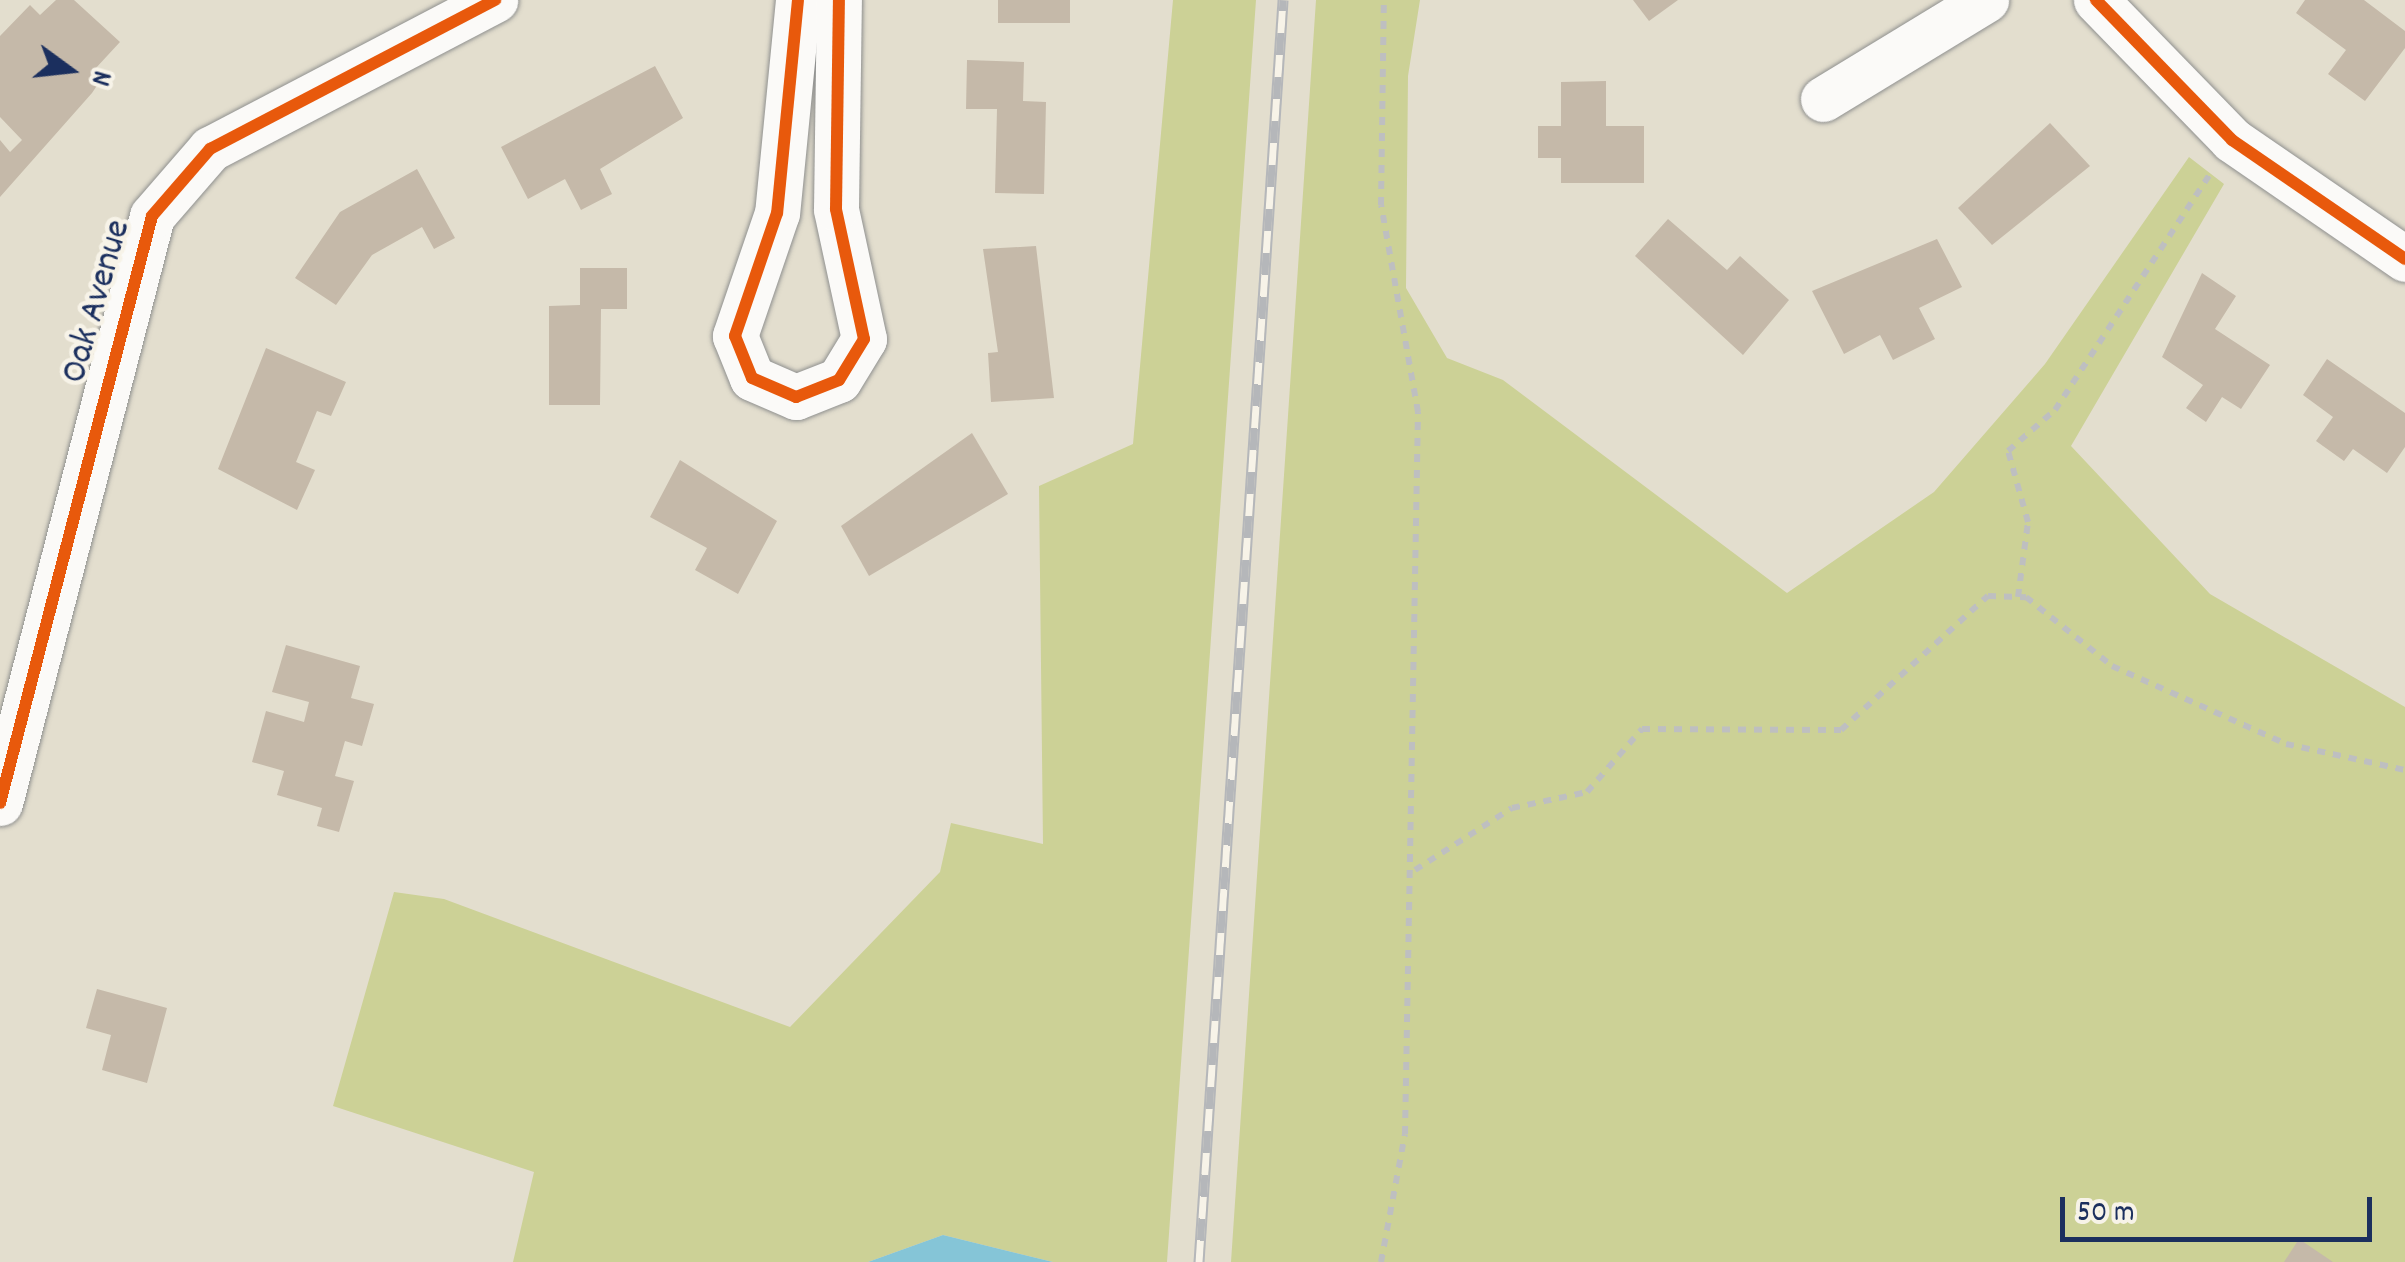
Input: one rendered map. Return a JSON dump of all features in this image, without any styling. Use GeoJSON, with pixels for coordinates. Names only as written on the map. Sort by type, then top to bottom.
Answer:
{"type":"FeatureCollection","features":[{"type":"Feature","properties":{"kind":"street","name":"Oak Avenue"},"geometry":{"type":"LineString","coordinates":[[0,803],[152,216],[210,149],[495,0]]}},
{"type":"Feature","properties":{"kind":"street"},"geometry":{"type":"LineString","coordinates":[[798,0],[777,213],[736,336],[752,378],[796,397],[839,380],[864,339],[836,209],[839,0]]}},
{"type":"Feature","properties":{"kind":"street"},"geometry":{"type":"LineString","coordinates":[[1824,99],[1986,0]]}},
{"type":"Feature","properties":{"kind":"street"},"geometry":{"type":"LineString","coordinates":[[2096,0],[2232,140],[2405,259]]}},
{"type":"Feature","properties":{"kind":"path"},"geometry":{"type":"LineString","coordinates":[[1381,1262],[1405,1134],[1414,870],[1418,412],[1381,205],[1384,0]]}},
{"type":"Feature","properties":{"kind":"path"},"geometry":{"type":"LineString","coordinates":[[2018,597],[2028,522],[2008,451],[2073,385],[2232,140]]}},
{"type":"Feature","properties":{"kind":"path"},"geometry":{"type":"LineString","coordinates":[[1414,870],[1512,808],[1587,792],[1642,729],[1841,730],[1988,596],[2018,597],[2112,666],[2286,744],[2405,770]]}},
{"type":"Feature","properties":{"kind":"green space"},"geometry":{"type":"Polygon","coordinates":[[[1173,0],[1256,0],[1167,1262],[1053,1262],[943,1235],[868,1262],[513,1262],[534,1172],[333,1106],[394,892],[444,899],[790,1027],[940,872],[951,823],[1043,844],[1039,486],[1133,444],[1173,0]]]}},
{"type":"Feature","properties":{"kind":"green space"},"geometry":{"type":"Polygon","coordinates":[[[1316,0],[1420,0],[1408,76],[1406,288],[1447,358],[1503,380],[1787,593],[1934,492],[2045,364],[2189,157],[2224,184],[2071,446],[2210,594],[2405,707],[2405,1262],[1231,1262],[1316,0]]]}},
{"type":"Feature","properties":{"kind":"water"},"geometry":{"type":"Polygon","coordinates":[[[943,1235],[1053,1262],[868,1262],[943,1235]]]}},
{"type":"Feature","properties":{"kind":"building"},"geometry":{"type":"Polygon","coordinates":[[[56,0],[74,0],[120,42],[95,69],[102,78],[92,93],[0,197],[0,140],[10,152],[22,140],[0,117],[0,36],[30,5],[40,15],[56,0]]]}},
{"type":"Feature","properties":{"kind":"building"},"geometry":{"type":"Polygon","coordinates":[[[998,0],[1070,0],[1070,23],[998,23],[998,0]]]}},
{"type":"Feature","properties":{"kind":"building"},"geometry":{"type":"Polygon","coordinates":[[[1633,0],[1678,0],[1649,21],[1633,0]]]}},
{"type":"Feature","properties":{"kind":"building"},"geometry":{"type":"Polygon","coordinates":[[[2305,0],[2364,0],[2405,31],[2405,48],[2365,101],[2328,74],[2346,50],[2296,13],[2305,0]]]}},
{"type":"Feature","properties":{"kind":"building"},"geometry":{"type":"Polygon","coordinates":[[[967,60],[1024,62],[1023,101],[1046,102],[1044,194],[995,193],[997,109],[966,109],[967,60]]]}},
{"type":"Feature","properties":{"kind":"building"},"geometry":{"type":"Polygon","coordinates":[[[655,66],[683,118],[600,169],[612,194],[581,210],[565,179],[528,199],[501,147],[655,66]]]}},
{"type":"Feature","properties":{"kind":"building"},"geometry":{"type":"Polygon","coordinates":[[[1606,81],[1606,126],[1644,126],[1644,183],[1561,183],[1561,158],[1538,158],[1538,126],[1561,126],[1561,82],[1606,81]]]}},
{"type":"Feature","properties":{"kind":"building"},"geometry":{"type":"Polygon","coordinates":[[[2050,123],[2090,166],[1992,245],[1958,208],[2050,123]]]}},
{"type":"Feature","properties":{"kind":"building"},"geometry":{"type":"Polygon","coordinates":[[[417,169],[455,238],[434,249],[422,227],[372,255],[336,305],[295,278],[340,212],[417,169]]]}},
{"type":"Feature","properties":{"kind":"building"},"geometry":{"type":"Polygon","coordinates":[[[1668,219],[1727,270],[1740,256],[1789,300],[1743,355],[1635,256],[1668,219]]]}},
{"type":"Feature","properties":{"kind":"building"},"geometry":{"type":"Polygon","coordinates":[[[1937,239],[1962,287],[1919,308],[1935,339],[1893,360],[1880,335],[1844,354],[1812,291],[1937,239]]]}},
{"type":"Feature","properties":{"kind":"building"},"geometry":{"type":"Polygon","coordinates":[[[1036,246],[1054,398],[991,402],[988,353],[998,352],[983,249],[1036,246]]]}},
{"type":"Feature","properties":{"kind":"building"},"geometry":{"type":"Polygon","coordinates":[[[580,268],[627,268],[627,309],[601,309],[600,405],[549,405],[549,306],[580,305],[580,268]]]}},
{"type":"Feature","properties":{"kind":"building"},"geometry":{"type":"Polygon","coordinates":[[[2202,273],[2236,296],[2215,329],[2270,365],[2241,409],[2222,397],[2206,422],[2186,408],[2203,385],[2162,357],[2202,273]]]}},
{"type":"Feature","properties":{"kind":"building"},"geometry":{"type":"Polygon","coordinates":[[[266,348],[346,382],[331,416],[317,411],[296,462],[315,470],[297,510],[218,469],[266,348]]]}},
{"type":"Feature","properties":{"kind":"building"},"geometry":{"type":"Polygon","coordinates":[[[2327,359],[2405,413],[2405,447],[2387,473],[2353,449],[2344,461],[2316,441],[2333,417],[2303,395],[2327,359]]]}},
{"type":"Feature","properties":{"kind":"building"},"geometry":{"type":"Polygon","coordinates":[[[972,433],[1008,494],[869,576],[841,526],[972,433]]]}},
{"type":"Feature","properties":{"kind":"building"},"geometry":{"type":"Polygon","coordinates":[[[680,460],[777,521],[738,594],[695,570],[707,548],[650,517],[680,460]]]}},
{"type":"Feature","properties":{"kind":"building"},"geometry":{"type":"Polygon","coordinates":[[[286,645],[360,666],[351,698],[374,704],[362,746],[345,741],[335,776],[354,781],[339,832],[317,826],[322,808],[277,795],[284,771],[252,762],[266,711],[304,722],[309,702],[272,692],[286,645]]]}},
{"type":"Feature","properties":{"kind":"building"},"geometry":{"type":"Polygon","coordinates":[[[97,989],[167,1008],[147,1083],[102,1070],[111,1035],[86,1028],[97,989]]]}},
{"type":"Feature","properties":{"kind":"building"},"geometry":{"type":"Polygon","coordinates":[[[2299,1239],[2333,1262],[2284,1262],[2299,1239]]]}},
{"type":"Feature","properties":{"kind":"railway"},"geometry":{"type":"LineString","coordinates":[[1199,1262],[1283,0]]}},
{"type":"Feature","properties":{"kind":"cycle path"},"geometry":{"type":"LineString","coordinates":[[0,803],[152,216],[210,149],[495,0]]}},
{"type":"Feature","properties":{"kind":"cycle path"},"geometry":{"type":"LineString","coordinates":[[798,0],[777,213],[735,336],[752,378],[796,397],[839,380],[864,339],[836,209],[839,0]]}},
{"type":"Feature","properties":{"kind":"cycle path"},"geometry":{"type":"LineString","coordinates":[[2096,0],[2232,140],[2405,259]]}}]}
